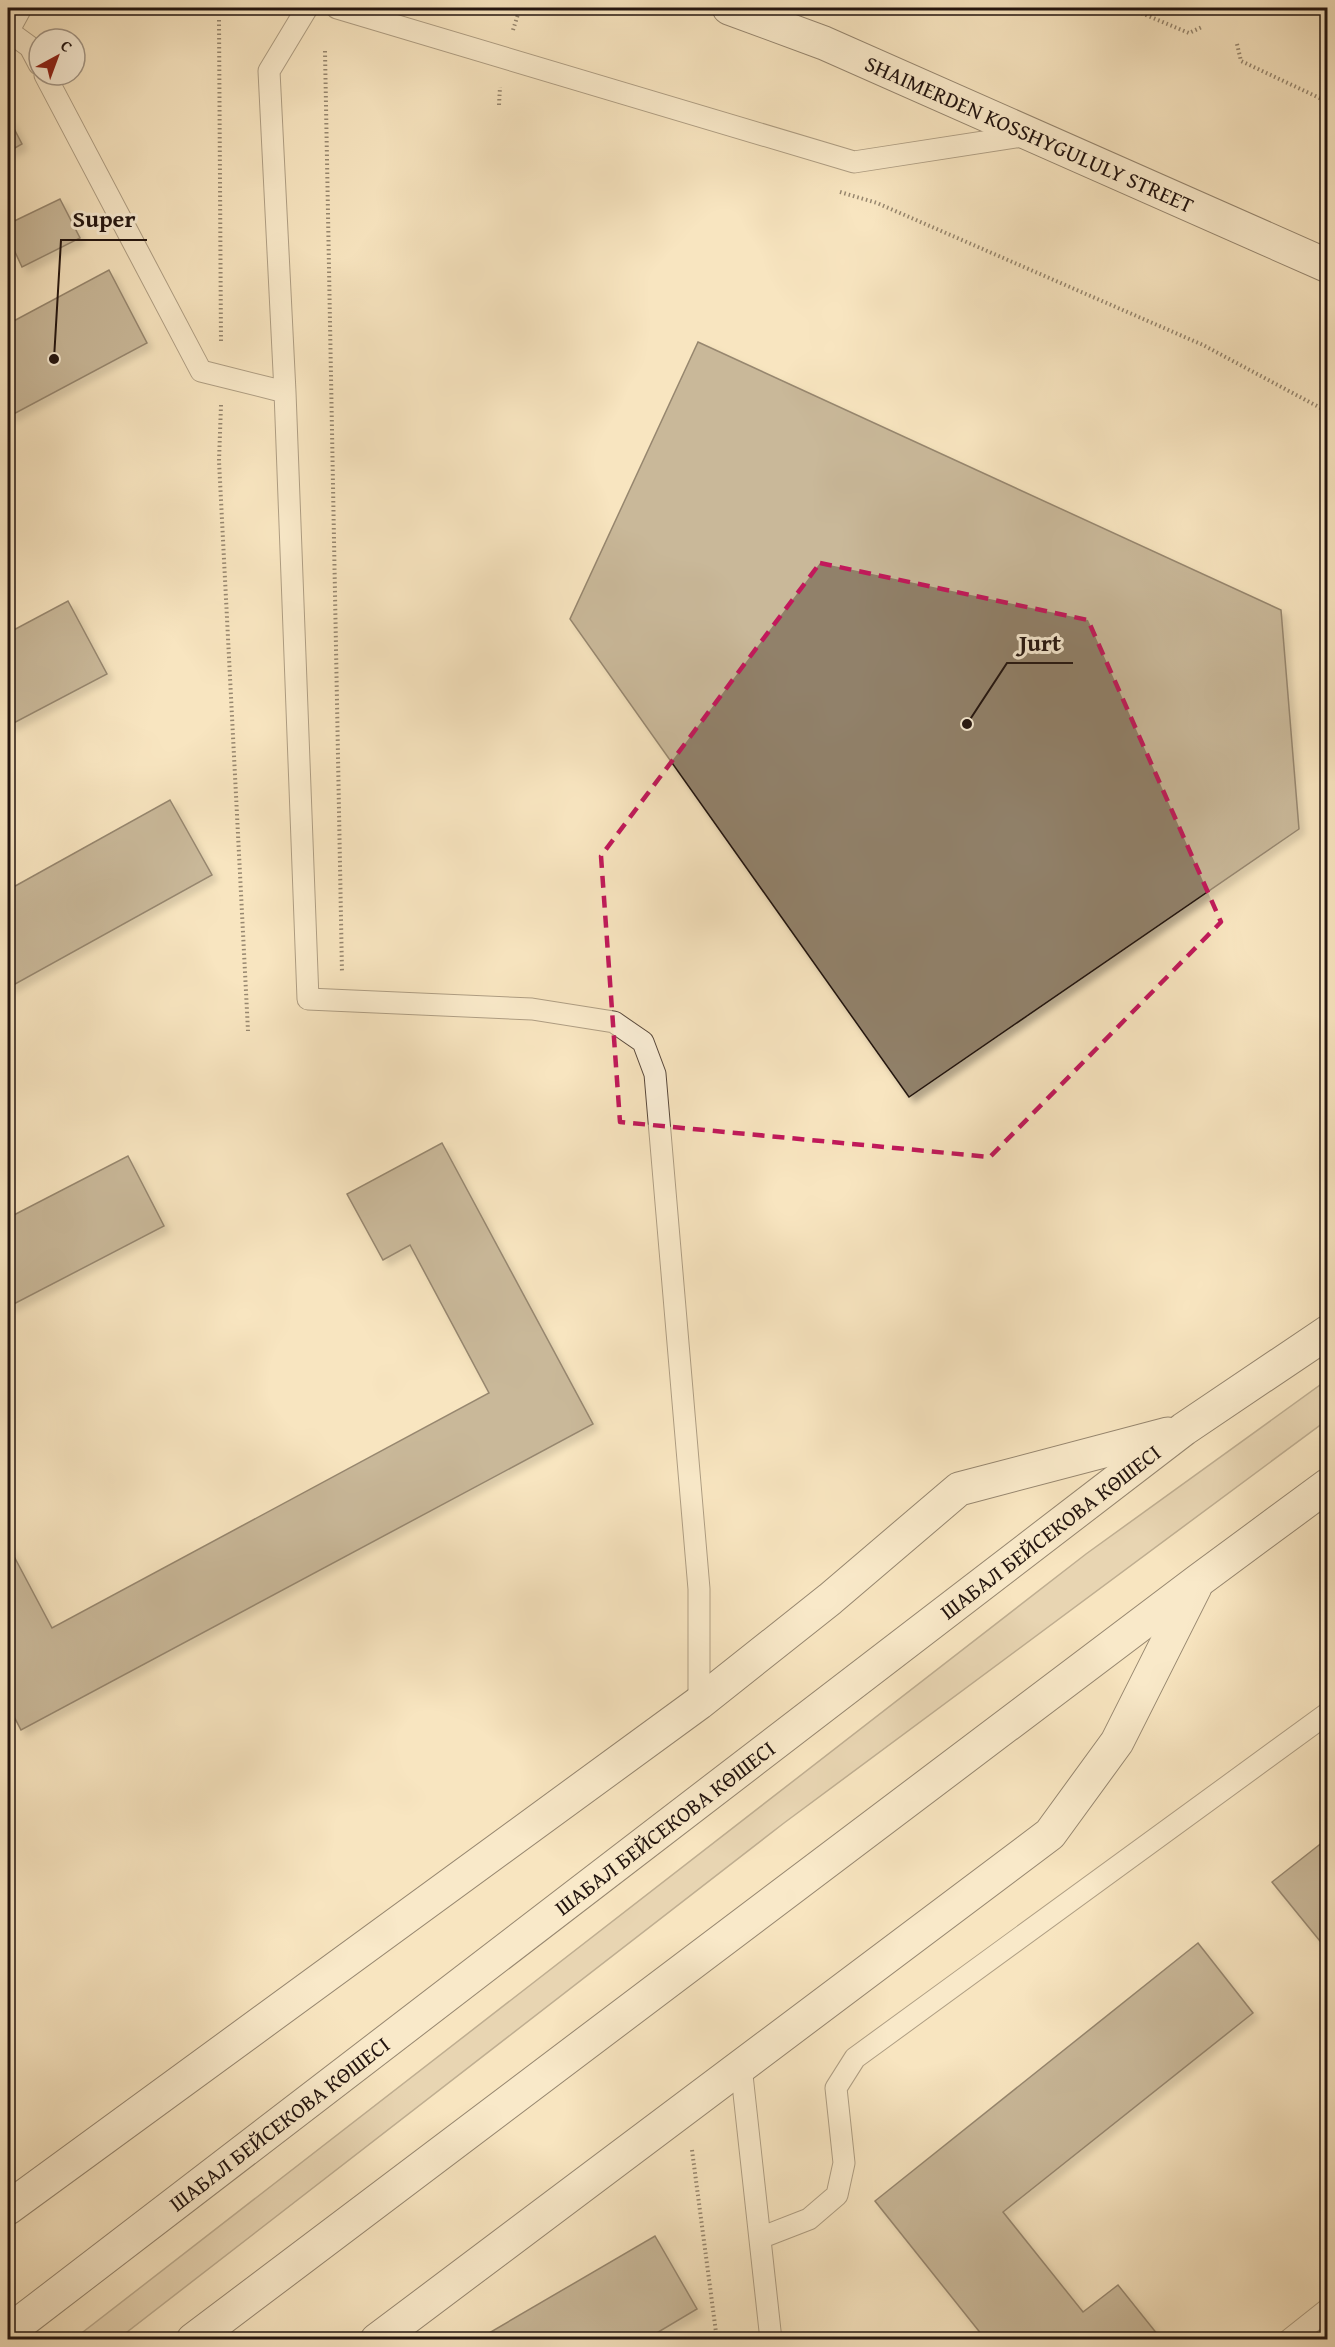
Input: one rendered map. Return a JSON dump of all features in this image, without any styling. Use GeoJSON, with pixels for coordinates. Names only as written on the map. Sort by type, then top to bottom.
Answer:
{"type":"FeatureCollection","features":[{"type":"Feature","properties":{"kind":"street","name":"SHAIMERDEN KOSSHYGULULY STREET"},"geometry":{"type":"LineString","coordinates":[[729,8],[824,43],[1328,266]]}},
{"type":"Feature","properties":{"kind":"street","name":"ШАБАЛ БЕЙСЕКОВА КӨШЕСІ"},"geometry":{"type":"LineString","coordinates":[[8,2332],[1184,1430],[1328,1332]]}},
{"type":"Feature","properties":{"kind":"street"},"geometry":{"type":"LineString","coordinates":[[8,2208],[699,1703],[830,1599],[958,1489],[1184,1430]]}},
{"type":"Feature","properties":{"kind":"street"},"geometry":{"type":"LineString","coordinates":[[193,2340],[1328,1485]]}},
{"type":"Feature","properties":{"kind":"street"},"geometry":{"type":"LineString","coordinates":[[377,2340],[1050,1834],[1117,1742],[1198,1581]]}},
{"type":"Feature","properties":{"kind":"lane"},"geometry":{"type":"LineString","coordinates":[[21,8],[8,31],[27,45]]}},
{"type":"Feature","properties":{"kind":"lane"},"geometry":{"type":"LineString","coordinates":[[307,8],[270,71],[285,392],[308,999],[532,1009],[614,1022],[644,1042],[655,1074],[697,1565],[699,1703]]}},
{"type":"Feature","properties":{"kind":"lane"},"geometry":{"type":"LineString","coordinates":[[337,8],[854,162],[1030,135]]}},
{"type":"Feature","properties":{"kind":"lane"},"geometry":{"type":"LineString","coordinates":[[51,87],[201,371],[285,392]]}},
{"type":"Feature","properties":{"kind":"lane"},"geometry":{"type":"LineString","coordinates":[[760,2238],[809,2219],[837,2196],[844,2163],[836,2088],[855,2058],[1328,1713]]}},
{"type":"Feature","properties":{"kind":"lane"},"geometry":{"type":"LineString","coordinates":[[741,2066],[771,2340]]}},
{"type":"Feature","properties":{"kind":"lane"},"geometry":{"type":"LineString","coordinates":[[1289,2340],[1328,2309]]}},
{"type":"Feature","properties":{"kind":"path"},"geometry":{"type":"LineString","coordinates":[[1129,8],[1189,33],[1203,27]]}},
{"type":"Feature","properties":{"kind":"path"},"geometry":{"type":"LineString","coordinates":[[219,21],[222,376],[219,461],[248,1031]]}},
{"type":"Feature","properties":{"kind":"path"},"geometry":{"type":"LineString","coordinates":[[1237,44],[1241,61],[1328,102]]}},
{"type":"Feature","properties":{"kind":"path"},"geometry":{"type":"LineString","coordinates":[[325,51],[343,1001]]}},
{"type":"Feature","properties":{"kind":"path"},"geometry":{"type":"LineString","coordinates":[[500,85],[512,89]]}},
{"type":"Feature","properties":{"kind":"path"},"geometry":{"type":"LineString","coordinates":[[831,189],[877,203],[1203,345],[1328,412]]}},
{"type":"Feature","properties":{"kind":"path"},"geometry":{"type":"LineString","coordinates":[[692,2150],[717,2340]]}},
{"type":"Feature","properties":{"kind":"highlighted area"},"geometry":{"type":"Polygon","coordinates":[[[820,563],[1088,620],[1221,922],[990,1157],[620,1122],[601,856],[820,563]]]}},
{"type":"Feature","properties":{"kind":"shaded area"},"geometry":{"type":"Polygon","coordinates":[[[1327,1380],[1327,1420],[784,1823],[118,2339],[74,2339],[1086,1554],[1327,1380]]]}},
{"type":"Feature","properties":{"kind":"building"},"geometry":{"type":"Polygon","coordinates":[[[8,117],[22,144],[8,152],[8,117]]]}},
{"type":"Feature","properties":{"kind":"building"},"geometry":{"type":"Polygon","coordinates":[[[60,199],[80,238],[22,267],[8,237],[8,224],[60,199]]]}},
{"type":"Feature","properties":{"kind":"building"},"geometry":{"type":"Polygon","coordinates":[[[109,270],[147,343],[8,417],[8,324],[109,270]]]}},
{"type":"Feature","properties":{"kind":"building"},"geometry":{"type":"Polygon","coordinates":[[[698,342],[1281,610],[1299,829],[909,1097],[570,619],[698,342]]]}},
{"type":"Feature","properties":{"kind":"building"},"geometry":{"type":"Polygon","coordinates":[[[68,601],[107,674],[8,726],[8,633],[68,601]]]}},
{"type":"Feature","properties":{"kind":"building"},"geometry":{"type":"Polygon","coordinates":[[[170,800],[212,875],[8,988],[8,890],[170,800]]]}},
{"type":"Feature","properties":{"kind":"building"},"geometry":{"type":"Polygon","coordinates":[[[442,1143],[593,1424],[21,1730],[8,1705],[8,1545],[52,1628],[489,1393],[410,1245],[383,1260],[347,1194],[442,1143]]]}},
{"type":"Feature","properties":{"kind":"building"},"geometry":{"type":"Polygon","coordinates":[[[128,1156],[164,1226],[8,1307],[8,1218],[128,1156]]]}},
{"type":"Feature","properties":{"kind":"building"},"geometry":{"type":"Polygon","coordinates":[[[1328,1838],[1328,1951],[1272,1882],[1328,1838]]]}},
{"type":"Feature","properties":{"kind":"building"},"geometry":{"type":"Polygon","coordinates":[[[1198,1943],[1253,2013],[1003,2212],[1083,2312],[1118,2285],[1162,2340],[986,2340],[875,2201],[1198,1943]]]}},
{"type":"Feature","properties":{"kind":"building"},"geometry":{"type":"Polygon","coordinates":[[[655,2236],[697,2309],[645,2340],[477,2340],[655,2236]]]}},
{"type":"Feature","properties":{"kind":"place","name":"Super"},"geometry":{"type":"Point","coordinates":[54,359]}},
{"type":"Feature","properties":{"kind":"place","name":"Jurt"},"geometry":{"type":"Point","coordinates":[967,724]}}]}
